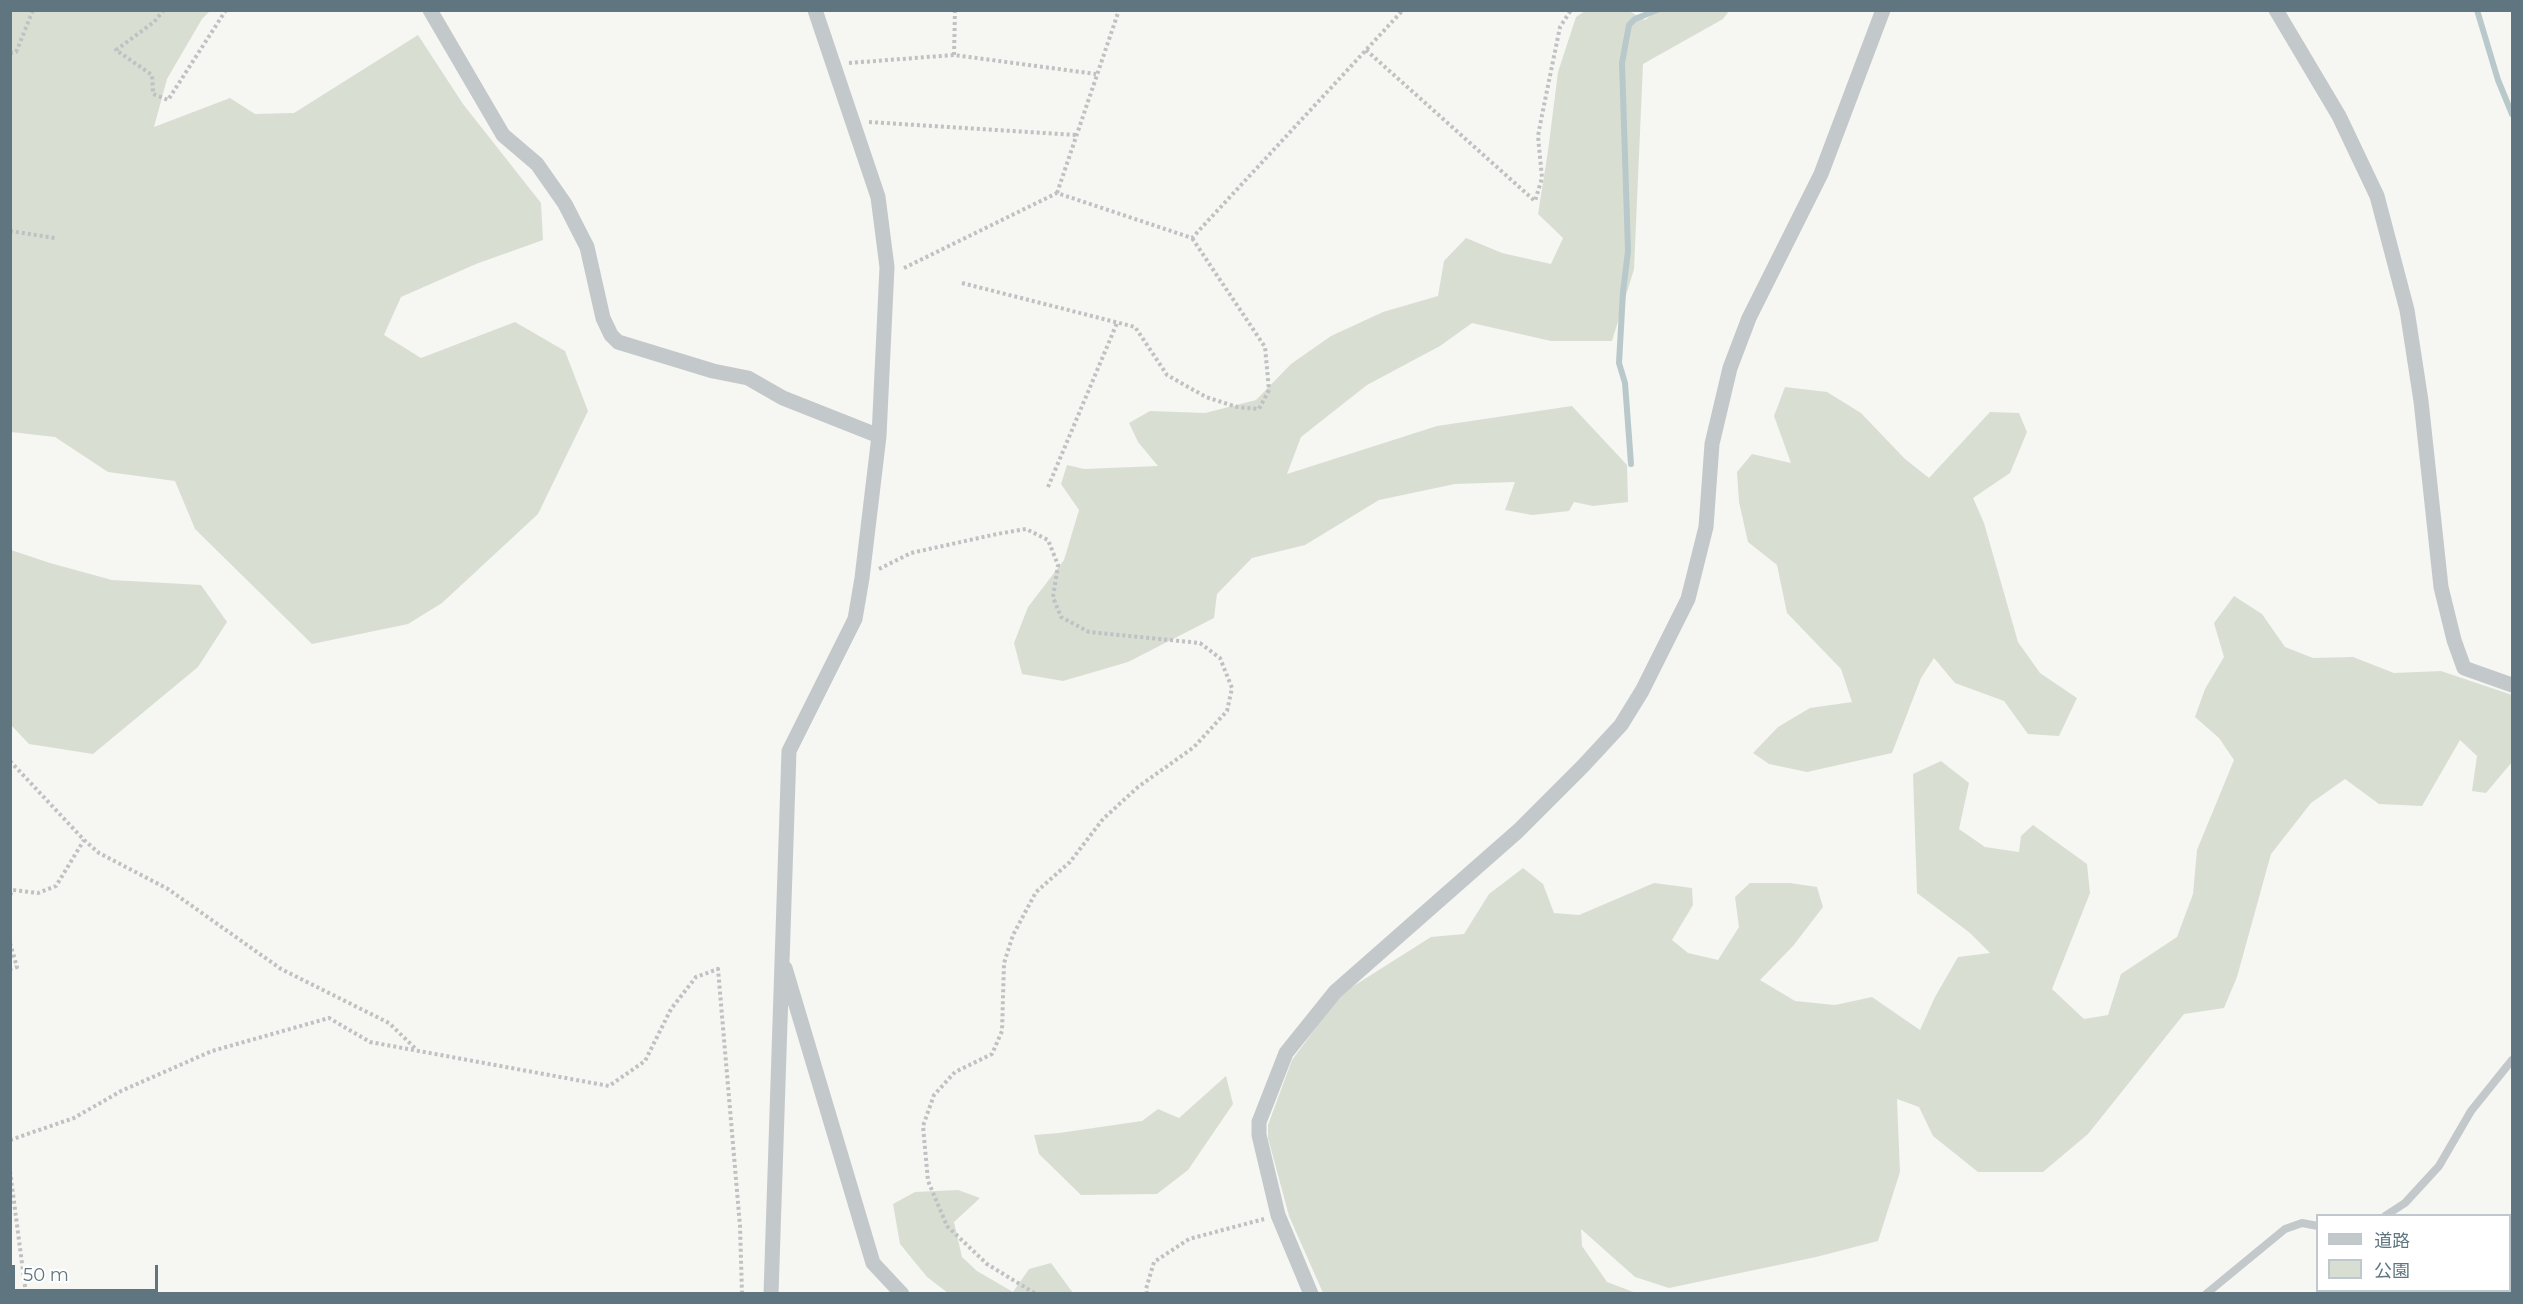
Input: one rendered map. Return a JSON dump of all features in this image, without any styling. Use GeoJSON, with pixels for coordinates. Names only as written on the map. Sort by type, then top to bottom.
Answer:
{"type":"FeatureCollection","features":[{"type":"Feature","properties":{"kind":"street"},"geometry":{"type":"LineString","coordinates":[[430,10],[503,135],[537,164],[566,204],[587,247],[603,318],[611,335],[618,342],[713,371],[748,378],[783,398],[879,436]]}},
{"type":"Feature","properties":{"kind":"street"},"geometry":{"type":"LineString","coordinates":[[771,1293],[789,751],[855,619],[879,436],[887,276],[878,197],[815,10]]}},
{"type":"Feature","properties":{"kind":"street"},"geometry":{"type":"LineString","coordinates":[[1311,1293],[1278,1215],[1259,1135],[1259,1122],[1286,1053],[1335,992],[1518,831],[1583,766],[1621,725],[1642,691],[1688,599],[1706,527],[1713,444],[1730,368],[1749,318],[1821,174],[1883,10]]}},
{"type":"Feature","properties":{"kind":"street"},"geometry":{"type":"LineString","coordinates":[[2276,10],[2339,116],[2377,196],[2407,310],[2421,401],[2441,587],[2454,640],[2464,668],[2512,685]]}},
{"type":"Feature","properties":{"kind":"street"},"geometry":{"type":"LineString","coordinates":[[781,957],[873,1263],[902,1293]]}},
{"type":"Feature","properties":{"kind":"lane"},"geometry":{"type":"LineString","coordinates":[[2387,1214],[2405,1203],[2439,1166],[2470,1111],[2512,1060]]}},
{"type":"Feature","properties":{"kind":"lane"},"geometry":{"type":"LineString","coordinates":[[2206,1293],[2285,1229],[2302,1223],[2316,1226]]}},
{"type":"Feature","properties":{"kind":"path"},"geometry":{"type":"LineString","coordinates":[[10,53],[16,52],[33,10]]}},
{"type":"Feature","properties":{"kind":"path"},"geometry":{"type":"LineString","coordinates":[[164,10],[154,22],[116,50],[152,75],[153,94],[168,100],[226,10]]}},
{"type":"Feature","properties":{"kind":"path"},"geometry":{"type":"LineString","coordinates":[[954,56],[956,10]]}},
{"type":"Feature","properties":{"kind":"path"},"geometry":{"type":"LineString","coordinates":[[1057,193],[1119,10]]}},
{"type":"Feature","properties":{"kind":"path"},"geometry":{"type":"LineString","coordinates":[[1192,238],[1403,10]]}},
{"type":"Feature","properties":{"kind":"path"},"geometry":{"type":"LineString","coordinates":[[1366,50],[1535,201],[1542,178],[1538,136],[1560,27],[1571,10]]}},
{"type":"Feature","properties":{"kind":"path"},"geometry":{"type":"LineString","coordinates":[[834,64],[954,56],[1096,74]]}},
{"type":"Feature","properties":{"kind":"path"},"geometry":{"type":"LineString","coordinates":[[853,123],[880,121],[1076,135]]}},
{"type":"Feature","properties":{"kind":"path"},"geometry":{"type":"LineString","coordinates":[[887,276],[1057,193],[1192,238],[1265,346],[1269,390],[1259,409],[1237,407],[1206,397],[1167,375],[1135,327],[962,283]]}},
{"type":"Feature","properties":{"kind":"path"},"geometry":{"type":"LineString","coordinates":[[10,231],[55,238]]}},
{"type":"Feature","properties":{"kind":"path"},"geometry":{"type":"LineString","coordinates":[[1048,487],[1117,323]]}},
{"type":"Feature","properties":{"kind":"path"},"geometry":{"type":"LineString","coordinates":[[862,578],[911,553],[1026,530],[1048,540],[1058,565],[1053,597],[1061,617],[1089,632],[1200,643],[1220,658],[1232,688],[1227,711],[1194,747],[1138,787],[1103,819],[1070,862],[1036,892],[1013,935],[1005,963],[1002,1031],[992,1054],[955,1072],[934,1095],[923,1126],[928,1181],[947,1226],[987,1264],[1036,1293]]}},
{"type":"Feature","properties":{"kind":"path"},"geometry":{"type":"LineString","coordinates":[[10,761],[99,853],[168,889],[281,969],[389,1023],[418,1051]]}},
{"type":"Feature","properties":{"kind":"path"},"geometry":{"type":"LineString","coordinates":[[10,895],[13,890],[38,893],[56,886],[84,840]]}},
{"type":"Feature","properties":{"kind":"path"},"geometry":{"type":"LineString","coordinates":[[10,943],[17,967],[10,969]]}},
{"type":"Feature","properties":{"kind":"path"},"geometry":{"type":"LineString","coordinates":[[10,1140],[74,1118],[121,1091],[212,1051],[329,1018],[370,1042],[609,1086],[645,1061],[671,1009],[696,977],[718,969],[740,1226],[742,1293]]}},
{"type":"Feature","properties":{"kind":"path"},"geometry":{"type":"LineString","coordinates":[[10,1171],[26,1293]]}},
{"type":"Feature","properties":{"kind":"path"},"geometry":{"type":"LineString","coordinates":[[1147,1293],[1146,1289],[1154,1262],[1189,1239],[1278,1215]]}},
{"type":"Feature","properties":{"kind":"green space"},"geometry":{"type":"Polygon","coordinates":[[[11,10],[210,11],[202,19],[167,79],[154,127],[230,98],[255,114],[294,113],[418,35],[463,104],[541,203],[543,240],[476,264],[401,297],[384,335],[421,358],[515,322],[565,351],[588,411],[538,514],[442,603],[408,624],[312,644],[195,529],[175,481],[108,472],[55,437],[11,432],[11,10]]]}},
{"type":"Feature","properties":{"kind":"green space"},"geometry":{"type":"Polygon","coordinates":[[[1585,11],[1629,11],[1645,20],[1657,11],[1729,11],[1723,19],[1643,64],[1634,269],[1612,341],[1551,341],[1472,323],[1440,346],[1367,385],[1301,437],[1287,474],[1437,426],[1572,406],[1627,465],[1628,502],[1593,506],[1574,502],[1569,511],[1532,515],[1505,510],[1515,482],[1455,484],[1379,500],[1305,545],[1252,558],[1217,594],[1214,618],[1128,662],[1063,681],[1022,674],[1014,643],[1028,607],[1064,560],[1079,510],[1061,484],[1067,465],[1084,469],[1158,466],[1138,442],[1129,423],[1150,411],[1205,413],[1256,400],[1291,364],[1331,336],[1383,312],[1438,296],[1444,261],[1466,238],[1502,253],[1551,264],[1563,238],[1538,214],[1558,72],[1576,17],[1585,11]]]}},
{"type":"Feature","properties":{"kind":"green space"},"geometry":{"type":"Polygon","coordinates":[[[1785,387],[1827,392],[1861,413],[1905,459],[1929,478],[1990,412],[2019,413],[2027,432],[2010,473],[1973,498],[1984,523],[2018,642],[2040,673],[2077,698],[2059,736],[2028,734],[2004,701],[1955,683],[1934,658],[1921,678],[1892,753],[1807,772],[1769,764],[1753,753],[1778,727],[1810,708],[1852,702],[1841,669],[1787,613],[1777,565],[1748,542],[1739,502],[1737,472],[1752,454],[1791,463],[1774,416],[1785,387]]]}},
{"type":"Feature","properties":{"kind":"green space"},"geometry":{"type":"Polygon","coordinates":[[[11,550],[112,580],[201,585],[227,622],[198,667],[93,754],[29,744],[11,725],[11,550]]]}},
{"type":"Feature","properties":{"kind":"green space"},"geometry":{"type":"Polygon","coordinates":[[[2234,596],[2262,614],[2285,647],[2313,658],[2353,657],[2394,673],[2441,671],[2512,695],[2512,762],[2486,793],[2472,791],[2477,756],[2460,740],[2422,806],[2379,804],[2345,779],[2311,803],[2271,854],[2237,977],[2224,1008],[2184,1014],[2088,1134],[2043,1172],[1978,1172],[1933,1136],[1919,1107],[1897,1099],[1900,1172],[1878,1241],[1816,1257],[1669,1288],[1635,1277],[1581,1229],[1582,1246],[1607,1282],[1636,1293],[1323,1293],[1289,1216],[1268,1138],[1268,1125],[1292,1060],[1341,994],[1431,937],[1464,934],[1489,894],[1523,868],[1543,884],[1554,913],[1579,915],[1654,883],[1692,888],[1693,905],[1672,940],[1688,953],[1718,960],[1739,927],[1735,897],[1750,883],[1790,883],[1817,887],[1823,907],[1793,946],[1760,980],[1795,1001],[1835,1005],[1872,997],[1920,1030],[1935,997],[1958,957],[1990,953],[1970,933],[1917,893],[1913,774],[1941,761],[1969,783],[1959,829],[1985,847],[2019,852],[2021,836],[2033,825],[2087,864],[2090,893],[2052,989],[2084,1019],[2108,1015],[2121,974],[2177,937],[2193,894],[2197,850],[2234,760],[2219,738],[2195,717],[2205,689],[2224,657],[2214,623],[2234,596]]]}},
{"type":"Feature","properties":{"kind":"green space"},"geometry":{"type":"Polygon","coordinates":[[[1226,1076],[1233,1104],[1188,1170],[1157,1194],[1081,1195],[1039,1154],[1034,1135],[1142,1121],[1158,1109],[1179,1118],[1226,1076]]]}},
{"type":"Feature","properties":{"kind":"green space"},"geometry":{"type":"Polygon","coordinates":[[[958,1190],[980,1198],[954,1222],[962,1257],[977,1271],[1013,1292],[1029,1269],[1051,1263],[1073,1293],[948,1293],[927,1277],[900,1244],[893,1204],[915,1192],[958,1190]]]}},
{"type":"Feature","properties":{"kind":"waterway"},"geometry":{"type":"LineString","coordinates":[[1631,464],[1625,383],[1619,363],[1628,251],[1622,63],[1629,25],[1635,19],[1657,10]]}},
{"type":"Feature","properties":{"kind":"waterway"},"geometry":{"type":"LineString","coordinates":[[2477,10],[2498,80],[2512,114]]}}]}
